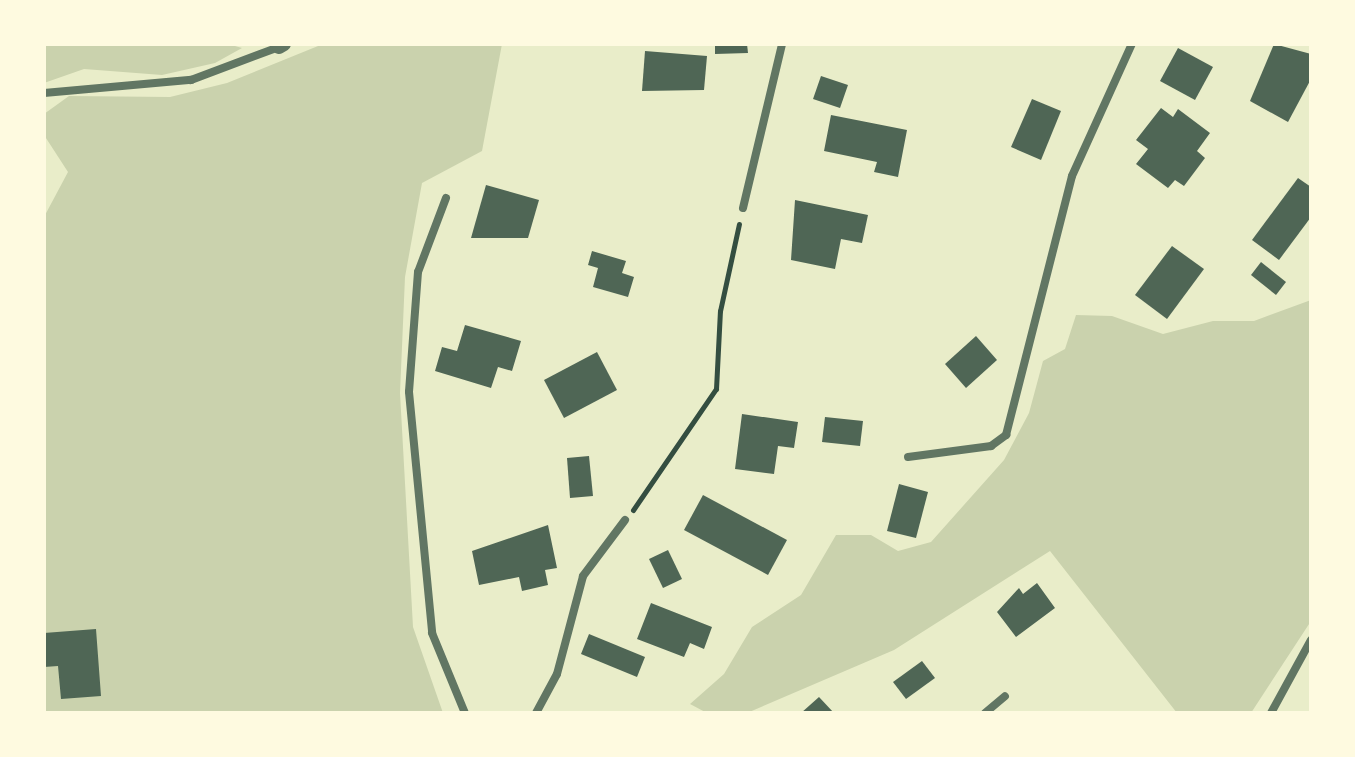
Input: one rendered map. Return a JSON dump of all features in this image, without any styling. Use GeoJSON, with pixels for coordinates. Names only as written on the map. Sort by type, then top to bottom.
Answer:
{"type":"FeatureCollection","features":[{"type":"Feature","properties":{"kind":"street"},"geometry":{"type":"LineString","coordinates":[[743,208],[782,44]]}},
{"type":"Feature","properties":{"kind":"street"},"geometry":{"type":"LineString","coordinates":[[908,457],[991,446],[1006,435],[1072,176],[1132,44]]}},
{"type":"Feature","properties":{"kind":"street"},"geometry":{"type":"LineString","coordinates":[[44,93],[191,80],[278,45]]}},
{"type":"Feature","properties":{"kind":"street"},"geometry":{"type":"LineString","coordinates":[[446,198],[418,272],[409,392],[432,633],[465,713]]}},
{"type":"Feature","properties":{"kind":"street"},"geometry":{"type":"LineString","coordinates":[[536,713],[562,662],[583,576],[625,520]]}},
{"type":"Feature","properties":{"kind":"street"},"geometry":{"type":"LineString","coordinates":[[1271,713],[1311,640]]}},
{"type":"Feature","properties":{"kind":"street"},"geometry":{"type":"LineString","coordinates":[[985,713],[1005,696]]}},
{"type":"Feature","properties":{"kind":"path"},"geometry":{"type":"LineString","coordinates":[[625,520],[716,389],[720,311],[743,208]]}},
{"type":"Feature","properties":{"kind":"green space"},"geometry":{"type":"Polygon","coordinates":[[[44,44],[228,44],[242,48],[215,63],[162,75],[84,69],[44,83],[44,44]]]}},
{"type":"Feature","properties":{"kind":"green space"},"geometry":{"type":"Polygon","coordinates":[[[323,44],[502,44],[482,151],[422,183],[405,277],[400,393],[413,627],[443,713],[44,713],[44,217],[68,172],[44,135],[44,114],[69,96],[170,97],[227,83],[323,44]]]}},
{"type":"Feature","properties":{"kind":"green space"},"geometry":{"type":"Polygon","coordinates":[[[1311,300],[1311,621],[1251,713],[1177,713],[1050,551],[894,650],[747,713],[707,713],[690,704],[724,674],[752,627],[801,595],[836,535],[871,535],[898,551],[931,542],[1004,460],[1029,413],[1043,361],[1065,349],[1076,315],[1112,316],[1163,334],[1213,321],[1254,321],[1311,300]]]}},
{"type":"Feature","properties":{"kind":"building"},"geometry":{"type":"Polygon","coordinates":[[[715,44],[747,44],[748,53],[715,54],[715,44]]]}},
{"type":"Feature","properties":{"kind":"building"},"geometry":{"type":"Polygon","coordinates":[[[1274,44],[1311,54],[1311,79],[1288,122],[1250,101],[1274,44]]]}},
{"type":"Feature","properties":{"kind":"building"},"geometry":{"type":"Polygon","coordinates":[[[1178,48],[1213,67],[1195,100],[1160,81],[1178,48]]]}},
{"type":"Feature","properties":{"kind":"building"},"geometry":{"type":"Polygon","coordinates":[[[645,51],[707,56],[704,90],[642,91],[645,51]]]}},
{"type":"Feature","properties":{"kind":"building"},"geometry":{"type":"Polygon","coordinates":[[[821,76],[848,85],[840,108],[813,99],[821,76]]]}},
{"type":"Feature","properties":{"kind":"building"},"geometry":{"type":"Polygon","coordinates":[[[1032,99],[1061,111],[1041,160],[1011,147],[1032,99]]]}},
{"type":"Feature","properties":{"kind":"building"},"geometry":{"type":"Polygon","coordinates":[[[1161,108],[1173,117],[1178,109],[1210,133],[1197,151],[1205,158],[1184,186],[1175,180],[1168,188],[1136,164],[1148,149],[1136,140],[1161,108]]]}},
{"type":"Feature","properties":{"kind":"building"},"geometry":{"type":"Polygon","coordinates":[[[831,115],[907,130],[898,177],[874,172],[877,162],[824,151],[831,115]]]}},
{"type":"Feature","properties":{"kind":"building"},"geometry":{"type":"Polygon","coordinates":[[[1298,178],[1311,187],[1311,217],[1279,260],[1252,240],[1298,178]]]}},
{"type":"Feature","properties":{"kind":"building"},"geometry":{"type":"Polygon","coordinates":[[[486,185],[539,200],[528,238],[471,238],[486,185]]]}},
{"type":"Feature","properties":{"kind":"building"},"geometry":{"type":"Polygon","coordinates":[[[795,200],[868,215],[862,243],[841,239],[835,269],[791,260],[795,200]]]}},
{"type":"Feature","properties":{"kind":"building"},"geometry":{"type":"Polygon","coordinates":[[[1172,246],[1204,269],[1167,319],[1135,295],[1172,246]]]}},
{"type":"Feature","properties":{"kind":"building"},"geometry":{"type":"Polygon","coordinates":[[[592,251],[626,261],[622,273],[634,277],[628,297],[593,287],[598,268],[588,265],[592,251]]]}},
{"type":"Feature","properties":{"kind":"building"},"geometry":{"type":"Polygon","coordinates":[[[1261,262],[1286,282],[1276,295],[1251,275],[1261,262]]]}},
{"type":"Feature","properties":{"kind":"building"},"geometry":{"type":"Polygon","coordinates":[[[465,325],[521,341],[512,371],[498,367],[491,388],[435,371],[442,347],[457,351],[465,325]]]}},
{"type":"Feature","properties":{"kind":"building"},"geometry":{"type":"Polygon","coordinates":[[[976,336],[997,360],[966,388],[945,364],[976,336]]]}},
{"type":"Feature","properties":{"kind":"building"},"geometry":{"type":"Polygon","coordinates":[[[597,352],[617,390],[564,418],[544,380],[597,352]]]}},
{"type":"Feature","properties":{"kind":"building"},"geometry":{"type":"Polygon","coordinates":[[[742,414],[798,422],[794,448],[778,446],[774,474],[735,469],[742,414]]]}},
{"type":"Feature","properties":{"kind":"building"},"geometry":{"type":"Polygon","coordinates":[[[825,417],[863,421],[860,446],[822,442],[825,417]]]}},
{"type":"Feature","properties":{"kind":"building"},"geometry":{"type":"Polygon","coordinates":[[[589,456],[593,496],[570,498],[567,458],[589,456]]]}},
{"type":"Feature","properties":{"kind":"building"},"geometry":{"type":"Polygon","coordinates":[[[899,484],[928,492],[916,538],[887,531],[899,484]]]}},
{"type":"Feature","properties":{"kind":"building"},"geometry":{"type":"Polygon","coordinates":[[[703,495],[787,540],[768,575],[684,530],[703,495]]]}},
{"type":"Feature","properties":{"kind":"building"},"geometry":{"type":"Polygon","coordinates":[[[548,525],[557,568],[545,570],[548,585],[522,591],[519,577],[479,585],[472,551],[548,525]]]}},
{"type":"Feature","properties":{"kind":"building"},"geometry":{"type":"Polygon","coordinates":[[[668,550],[682,579],[663,588],[649,559],[668,550]]]}},
{"type":"Feature","properties":{"kind":"building"},"geometry":{"type":"Polygon","coordinates":[[[1037,583],[1055,608],[1016,637],[997,612],[1019,588],[1023,594],[1037,583]]]}},
{"type":"Feature","properties":{"kind":"building"},"geometry":{"type":"Polygon","coordinates":[[[651,603],[712,627],[704,649],[690,643],[684,657],[637,639],[651,603]]]}},
{"type":"Feature","properties":{"kind":"building"},"geometry":{"type":"Polygon","coordinates":[[[96,629],[101,696],[61,699],[58,666],[44,667],[44,633],[96,629]]]}},
{"type":"Feature","properties":{"kind":"building"},"geometry":{"type":"Polygon","coordinates":[[[589,634],[645,657],[637,677],[581,654],[589,634]]]}},
{"type":"Feature","properties":{"kind":"building"},"geometry":{"type":"Polygon","coordinates":[[[922,661],[935,678],[906,699],[893,682],[922,661]]]}},
{"type":"Feature","properties":{"kind":"building"},"geometry":{"type":"Polygon","coordinates":[[[819,697],[834,713],[801,713],[819,697]]]}}]}
